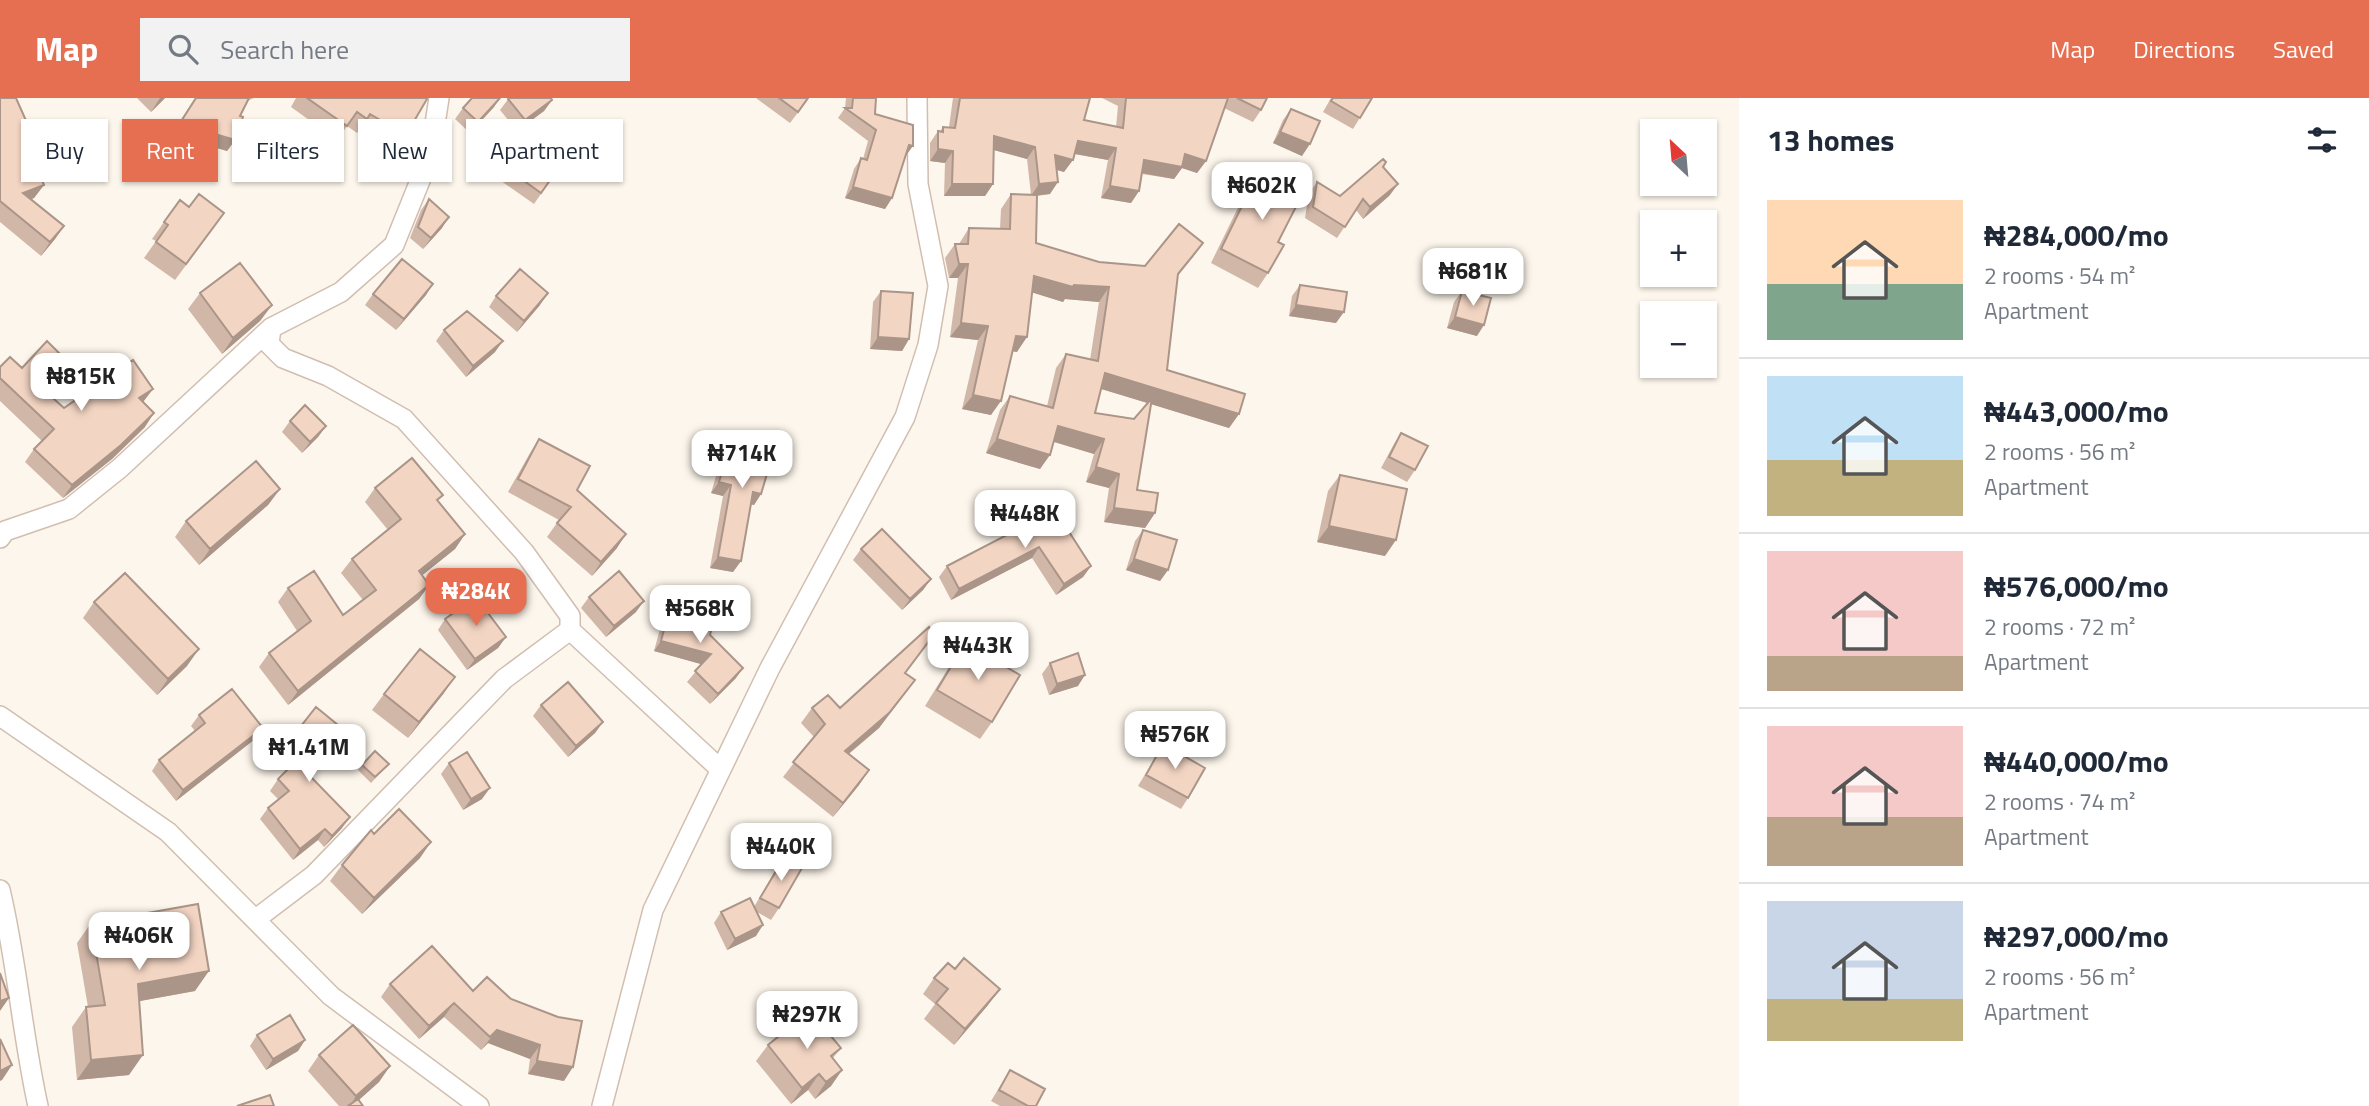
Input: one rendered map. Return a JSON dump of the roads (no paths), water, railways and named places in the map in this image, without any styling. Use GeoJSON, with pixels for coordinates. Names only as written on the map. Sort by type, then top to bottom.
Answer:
{"type":"FeatureCollection","features":[{"type":"Feature","properties":{"kind":"street"},"geometry":{"type":"LineString","coordinates":[[0,538],[5,531],[69,509],[120,468],[271,328],[341,292],[394,244],[430,156],[439,98]]}},
{"type":"Feature","properties":{"kind":"street"},"geometry":{"type":"LineString","coordinates":[[602,1106],[653,910],[719,768],[905,417],[928,345],[938,286],[918,184],[917,98]]}},
{"type":"Feature","properties":{"kind":"street"},"geometry":{"type":"LineString","coordinates":[[271,328],[269,344],[283,358],[328,376],[404,419],[524,552],[570,616],[570,629],[719,768]]}},
{"type":"Feature","properties":{"kind":"street"},"geometry":{"type":"LineString","coordinates":[[256,919],[314,875],[504,679],[570,629]]}},
{"type":"Feature","properties":{"kind":"street"},"geometry":{"type":"LineString","coordinates":[[0,718],[169,832],[331,996],[479,1106]]}},
{"type":"Feature","properties":{"kind":"street"},"geometry":{"type":"LineString","coordinates":[[0,890],[9,926],[23,1039],[38,1106]]}}]}
